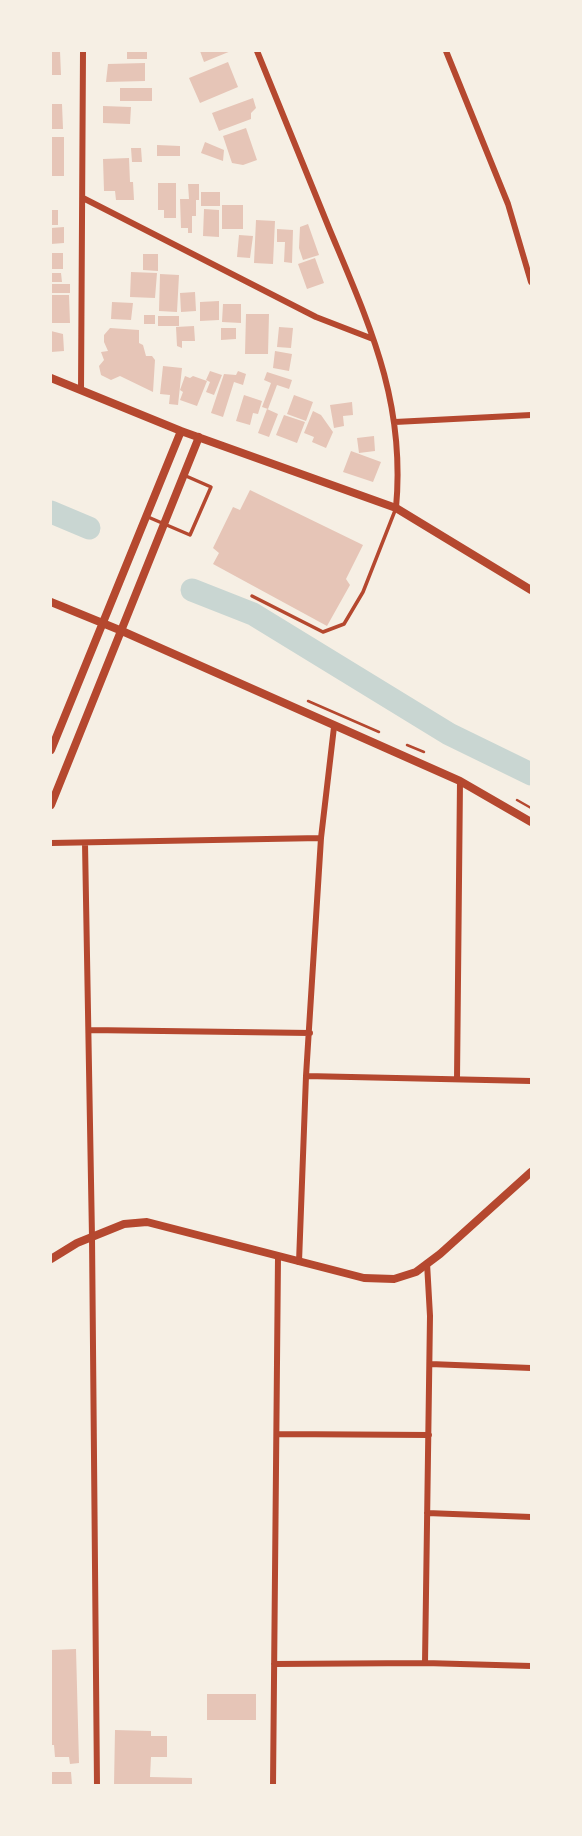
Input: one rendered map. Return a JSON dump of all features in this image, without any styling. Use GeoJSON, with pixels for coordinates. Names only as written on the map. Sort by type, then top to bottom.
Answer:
{"type":"FeatureCollection","features":[{"type":"Feature","properties":{"kind":"street"},"geometry":{"type":"LineString","coordinates":[[81,390],[83,51]]}},
{"type":"Feature","properties":{"kind":"street"},"geometry":{"type":"LineString","coordinates":[[257,51],[374,339],[389,385],[399,474],[396,508]]}},
{"type":"Feature","properties":{"kind":"street"},"geometry":{"type":"LineString","coordinates":[[446,51],[508,204],[531,282]]}},
{"type":"Feature","properties":{"kind":"street"},"geometry":{"type":"LineString","coordinates":[[83,198],[316,317],[374,339]]}},
{"type":"Feature","properties":{"kind":"street"},"geometry":{"type":"LineString","coordinates":[[51,378],[181,431],[396,508],[531,590]]}},
{"type":"Feature","properties":{"kind":"street"},"geometry":{"type":"LineString","coordinates":[[395,422],[531,415]]}},
{"type":"Feature","properties":{"kind":"street"},"geometry":{"type":"LineString","coordinates":[[51,750],[181,431]]}},
{"type":"Feature","properties":{"kind":"street"},"geometry":{"type":"LineString","coordinates":[[51,805],[199,437]]}},
{"type":"Feature","properties":{"kind":"street"},"geometry":{"type":"LineString","coordinates":[[51,602],[460,781],[531,822]]}},
{"type":"Feature","properties":{"kind":"street"},"geometry":{"type":"LineString","coordinates":[[299,1262],[306,1076],[321,838],[334,727]]}},
{"type":"Feature","properties":{"kind":"street"},"geometry":{"type":"LineString","coordinates":[[457,1079],[460,781]]}},
{"type":"Feature","properties":{"kind":"street"},"geometry":{"type":"LineString","coordinates":[[51,843],[321,838]]}},
{"type":"Feature","properties":{"kind":"street"},"geometry":{"type":"LineString","coordinates":[[85,843],[97,1785]]}},
{"type":"Feature","properties":{"kind":"street"},"geometry":{"type":"LineString","coordinates":[[89,1030],[310,1033]]}},
{"type":"Feature","properties":{"kind":"street"},"geometry":{"type":"LineString","coordinates":[[306,1076],[531,1081]]}},
{"type":"Feature","properties":{"kind":"street"},"geometry":{"type":"LineString","coordinates":[[51,1259],[92,1237],[124,1224],[147,1222],[363,1278],[394,1279],[416,1272],[531,1171]]}},
{"type":"Feature","properties":{"kind":"street"},"geometry":{"type":"LineString","coordinates":[[273,1785],[278,1257]]}},
{"type":"Feature","properties":{"kind":"street"},"geometry":{"type":"LineString","coordinates":[[425,1663],[430,1364],[427,1263]]}},
{"type":"Feature","properties":{"kind":"street"},"geometry":{"type":"LineString","coordinates":[[430,1364],[531,1367]]}},
{"type":"Feature","properties":{"kind":"street"},"geometry":{"type":"LineString","coordinates":[[277,1434],[429,1435]]}},
{"type":"Feature","properties":{"kind":"street"},"geometry":{"type":"LineString","coordinates":[[427,1513],[531,1517]]}},
{"type":"Feature","properties":{"kind":"street"},"geometry":{"type":"LineString","coordinates":[[274,1664],[425,1663],[531,1666]]}},
{"type":"Feature","properties":{"kind":"lane"},"geometry":{"type":"LineString","coordinates":[[146,516],[190,535],[211,487],[184,475]]}},
{"type":"Feature","properties":{"kind":"lane"},"geometry":{"type":"LineString","coordinates":[[252,596],[323,632],[344,624],[363,592],[396,508]]}},
{"type":"Feature","properties":{"kind":"building"},"geometry":{"type":"Polygon","coordinates":[[[51,51],[60,51],[61,75],[51,75],[51,51]]]}},
{"type":"Feature","properties":{"kind":"building"},"geometry":{"type":"Polygon","coordinates":[[[127,51],[147,51],[147,59],[127,59],[127,51]]]}},
{"type":"Feature","properties":{"kind":"building"},"geometry":{"type":"Polygon","coordinates":[[[200,51],[231,51],[204,62],[200,51]]]}},
{"type":"Feature","properties":{"kind":"building"},"geometry":{"type":"Polygon","coordinates":[[[228,62],[238,87],[200,103],[189,78],[228,62]]]}},
{"type":"Feature","properties":{"kind":"building"},"geometry":{"type":"Polygon","coordinates":[[[145,63],[145,81],[106,82],[108,64],[145,63]]]}},
{"type":"Feature","properties":{"kind":"building"},"geometry":{"type":"Polygon","coordinates":[[[120,88],[152,88],[152,101],[120,101],[120,88]]]}},
{"type":"Feature","properties":{"kind":"building"},"geometry":{"type":"Polygon","coordinates":[[[253,98],[256,108],[251,113],[251,119],[219,131],[212,113],[253,98]]]}},
{"type":"Feature","properties":{"kind":"building"},"geometry":{"type":"Polygon","coordinates":[[[51,104],[62,104],[63,129],[51,129],[51,104]]]}},
{"type":"Feature","properties":{"kind":"building"},"geometry":{"type":"Polygon","coordinates":[[[103,106],[131,107],[130,124],[103,123],[103,106]]]}},
{"type":"Feature","properties":{"kind":"building"},"geometry":{"type":"Polygon","coordinates":[[[246,128],[257,160],[243,165],[232,163],[223,136],[246,128]]]}},
{"type":"Feature","properties":{"kind":"building"},"geometry":{"type":"Polygon","coordinates":[[[51,137],[64,137],[64,176],[51,176],[51,137]]]}},
{"type":"Feature","properties":{"kind":"building"},"geometry":{"type":"Polygon","coordinates":[[[205,142],[224,150],[223,161],[201,153],[205,142]]]}},
{"type":"Feature","properties":{"kind":"building"},"geometry":{"type":"Polygon","coordinates":[[[157,145],[180,146],[180,156],[157,156],[157,145]]]}},
{"type":"Feature","properties":{"kind":"building"},"geometry":{"type":"Polygon","coordinates":[[[131,148],[141,148],[142,162],[132,162],[131,148]]]}},
{"type":"Feature","properties":{"kind":"building"},"geometry":{"type":"Polygon","coordinates":[[[129,158],[134,200],[116,200],[115,191],[104,191],[103,159],[129,158]]]}},
{"type":"Feature","properties":{"kind":"building"},"geometry":{"type":"Polygon","coordinates":[[[158,183],[176,183],[176,218],[164,218],[164,210],[158,210],[158,183]]]}},
{"type":"Feature","properties":{"kind":"building"},"geometry":{"type":"Polygon","coordinates":[[[188,184],[199,184],[196,216],[192,216],[192,233],[188,233],[188,228],[181,228],[180,199],[189,199],[188,184]]]}},
{"type":"Feature","properties":{"kind":"building"},"geometry":{"type":"Polygon","coordinates":[[[201,192],[220,192],[220,206],[201,206],[201,192]]]}},
{"type":"Feature","properties":{"kind":"building"},"geometry":{"type":"Polygon","coordinates":[[[222,205],[243,205],[243,229],[222,229],[222,205]]]}},
{"type":"Feature","properties":{"kind":"building"},"geometry":{"type":"Polygon","coordinates":[[[204,209],[219,210],[219,237],[203,236],[204,209]]]}},
{"type":"Feature","properties":{"kind":"building"},"geometry":{"type":"Polygon","coordinates":[[[51,210],[58,210],[58,225],[51,225],[51,210]]]}},
{"type":"Feature","properties":{"kind":"building"},"geometry":{"type":"Polygon","coordinates":[[[256,220],[275,221],[273,264],[254,263],[256,220]]]}},
{"type":"Feature","properties":{"kind":"building"},"geometry":{"type":"Polygon","coordinates":[[[308,224],[319,255],[303,260],[299,248],[300,227],[308,224]]]}},
{"type":"Feature","properties":{"kind":"building"},"geometry":{"type":"Polygon","coordinates":[[[64,227],[64,243],[51,244],[51,228],[64,227]]]}},
{"type":"Feature","properties":{"kind":"building"},"geometry":{"type":"Polygon","coordinates":[[[277,229],[293,230],[292,263],[284,262],[285,242],[277,242],[277,229]]]}},
{"type":"Feature","properties":{"kind":"building"},"geometry":{"type":"Polygon","coordinates":[[[239,235],[253,236],[250,258],[237,257],[239,235]]]}},
{"type":"Feature","properties":{"kind":"building"},"geometry":{"type":"Polygon","coordinates":[[[51,253],[63,253],[63,269],[51,269],[51,253]]]}},
{"type":"Feature","properties":{"kind":"building"},"geometry":{"type":"Polygon","coordinates":[[[143,254],[158,254],[158,271],[143,270],[143,254]]]}},
{"type":"Feature","properties":{"kind":"building"},"geometry":{"type":"Polygon","coordinates":[[[315,258],[324,283],[307,289],[298,264],[315,258]]]}},
{"type":"Feature","properties":{"kind":"building"},"geometry":{"type":"Polygon","coordinates":[[[131,272],[157,273],[155,298],[130,297],[131,272]]]}},
{"type":"Feature","properties":{"kind":"building"},"geometry":{"type":"Polygon","coordinates":[[[51,273],[61,273],[62,282],[51,282],[51,273]]]}},
{"type":"Feature","properties":{"kind":"building"},"geometry":{"type":"Polygon","coordinates":[[[160,274],[179,275],[177,312],[159,311],[160,274]]]}},
{"type":"Feature","properties":{"kind":"building"},"geometry":{"type":"Polygon","coordinates":[[[51,284],[70,284],[70,293],[51,293],[51,284]]]}},
{"type":"Feature","properties":{"kind":"building"},"geometry":{"type":"Polygon","coordinates":[[[195,292],[196,311],[181,312],[180,293],[195,292]]]}},
{"type":"Feature","properties":{"kind":"building"},"geometry":{"type":"Polygon","coordinates":[[[51,295],[69,295],[70,323],[51,323],[51,295]]]}},
{"type":"Feature","properties":{"kind":"building"},"geometry":{"type":"Polygon","coordinates":[[[219,301],[219,320],[200,321],[200,302],[219,301]]]}},
{"type":"Feature","properties":{"kind":"building"},"geometry":{"type":"Polygon","coordinates":[[[112,302],[133,303],[131,320],[111,319],[112,302]]]}},
{"type":"Feature","properties":{"kind":"building"},"geometry":{"type":"Polygon","coordinates":[[[223,304],[241,304],[241,323],[222,322],[223,304]]]}},
{"type":"Feature","properties":{"kind":"building"},"geometry":{"type":"Polygon","coordinates":[[[246,314],[269,314],[268,354],[245,354],[246,314]]]}},
{"type":"Feature","properties":{"kind":"building"},"geometry":{"type":"Polygon","coordinates":[[[144,315],[155,315],[155,324],[144,324],[144,315]]]}},
{"type":"Feature","properties":{"kind":"building"},"geometry":{"type":"Polygon","coordinates":[[[158,316],[179,316],[179,326],[158,326],[158,316]]]}},
{"type":"Feature","properties":{"kind":"building"},"geometry":{"type":"Polygon","coordinates":[[[194,326],[195,341],[182,341],[182,348],[177,346],[176,327],[194,326]]]}},
{"type":"Feature","properties":{"kind":"building"},"geometry":{"type":"Polygon","coordinates":[[[279,327],[293,328],[291,348],[277,347],[279,327]]]}},
{"type":"Feature","properties":{"kind":"building"},"geometry":{"type":"Polygon","coordinates":[[[110,328],[139,330],[139,343],[143,345],[146,356],[152,356],[155,360],[153,392],[120,376],[111,380],[101,375],[99,366],[104,360],[101,352],[108,351],[104,335],[110,328]]]}},
{"type":"Feature","properties":{"kind":"building"},"geometry":{"type":"Polygon","coordinates":[[[221,328],[236,328],[236,339],[221,340],[221,328]]]}},
{"type":"Feature","properties":{"kind":"building"},"geometry":{"type":"Polygon","coordinates":[[[51,331],[63,334],[64,351],[51,352],[51,331]]]}},
{"type":"Feature","properties":{"kind":"building"},"geometry":{"type":"Polygon","coordinates":[[[275,351],[292,354],[289,371],[273,368],[275,351]]]}},
{"type":"Feature","properties":{"kind":"building"},"geometry":{"type":"Polygon","coordinates":[[[163,366],[182,368],[178,405],[169,404],[170,395],[160,394],[163,366]]]}},
{"type":"Feature","properties":{"kind":"building"},"geometry":{"type":"Polygon","coordinates":[[[210,371],[222,375],[214,395],[206,392],[210,382],[206,380],[210,371]]]}},
{"type":"Feature","properties":{"kind":"building"},"geometry":{"type":"Polygon","coordinates":[[[238,371],[246,374],[243,385],[234,382],[223,417],[211,413],[224,374],[236,375],[238,371]]]}},
{"type":"Feature","properties":{"kind":"building"},"geometry":{"type":"Polygon","coordinates":[[[267,372],[292,380],[289,389],[277,385],[268,409],[262,407],[271,383],[264,380],[267,372]]]}},
{"type":"Feature","properties":{"kind":"building"},"geometry":{"type":"Polygon","coordinates":[[[185,376],[207,381],[197,406],[180,400],[185,376]]]}},
{"type":"Feature","properties":{"kind":"building"},"geometry":{"type":"Polygon","coordinates":[[[244,395],[262,401],[258,414],[253,413],[250,425],[236,421],[244,395]]]}},
{"type":"Feature","properties":{"kind":"building"},"geometry":{"type":"Polygon","coordinates":[[[294,395],[313,402],[306,421],[287,414],[294,395]]]}},
{"type":"Feature","properties":{"kind":"building"},"geometry":{"type":"Polygon","coordinates":[[[352,402],[353,415],[343,416],[344,426],[334,428],[330,405],[352,402]]]}},
{"type":"Feature","properties":{"kind":"building"},"geometry":{"type":"Polygon","coordinates":[[[267,409],[278,414],[269,437],[258,433],[267,409]]]}},
{"type":"Feature","properties":{"kind":"building"},"geometry":{"type":"Polygon","coordinates":[[[313,411],[321,415],[333,432],[326,448],[312,442],[314,437],[304,433],[313,411]]]}},
{"type":"Feature","properties":{"kind":"building"},"geometry":{"type":"Polygon","coordinates":[[[284,415],[305,422],[297,443],[276,435],[284,415]]]}},
{"type":"Feature","properties":{"kind":"building"},"geometry":{"type":"Polygon","coordinates":[[[374,436],[375,451],[359,453],[357,438],[374,436]]]}},
{"type":"Feature","properties":{"kind":"building"},"geometry":{"type":"Polygon","coordinates":[[[351,451],[381,462],[373,482],[343,472],[351,451]]]}},
{"type":"Feature","properties":{"kind":"building"},"geometry":{"type":"Polygon","coordinates":[[[250,490],[363,545],[346,579],[350,585],[327,626],[213,564],[219,553],[213,548],[233,507],[240,510],[250,490]]]}},
{"type":"Feature","properties":{"kind":"building"},"geometry":{"type":"Polygon","coordinates":[[[76,1649],[79,1763],[70,1764],[69,1757],[55,1757],[54,1745],[51,1745],[51,1650],[76,1649]]]}},
{"type":"Feature","properties":{"kind":"building"},"geometry":{"type":"Polygon","coordinates":[[[207,1694],[256,1694],[256,1720],[207,1720],[207,1694]]]}},
{"type":"Feature","properties":{"kind":"building"},"geometry":{"type":"Polygon","coordinates":[[[115,1730],[151,1731],[151,1736],[167,1736],[167,1757],[151,1757],[150,1777],[192,1778],[192,1785],[114,1785],[115,1730]]]}},
{"type":"Feature","properties":{"kind":"building"},"geometry":{"type":"Polygon","coordinates":[[[51,1772],[71,1772],[72,1785],[51,1785],[51,1772]]]}},
{"type":"Feature","properties":{"kind":"waterway"},"geometry":{"type":"LineString","coordinates":[[51,512],[89,528]]}},
{"type":"Feature","properties":{"kind":"waterway"},"geometry":{"type":"LineString","coordinates":[[192,590],[253,614],[449,734],[531,774]]}}]}
